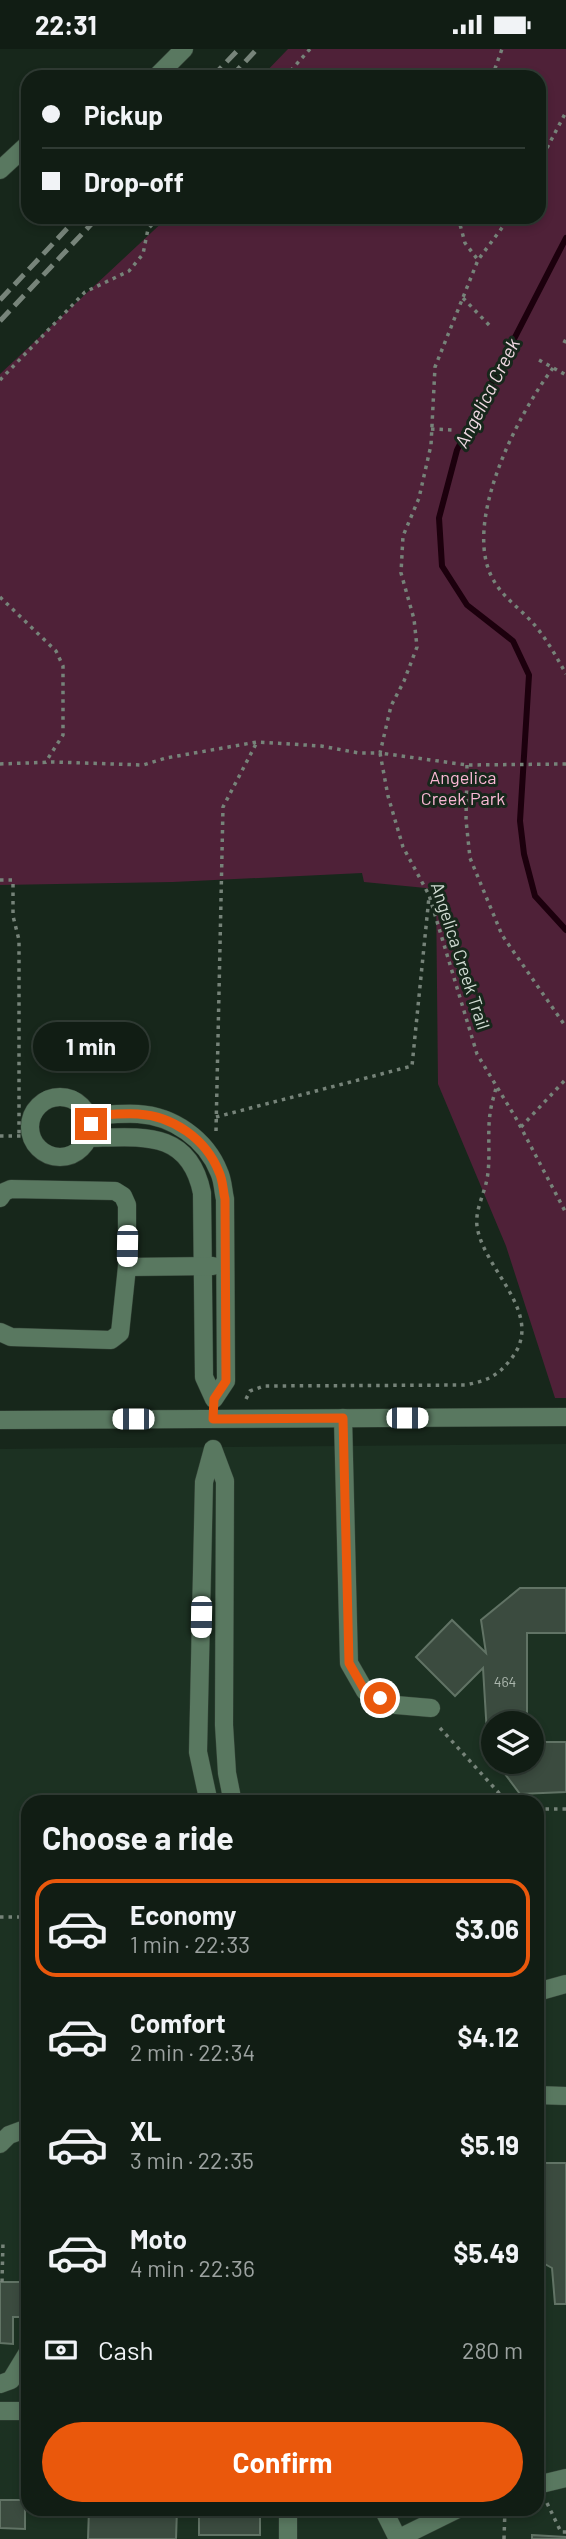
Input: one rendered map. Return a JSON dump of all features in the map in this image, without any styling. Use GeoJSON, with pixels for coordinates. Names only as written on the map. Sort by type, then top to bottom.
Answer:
{"type":"FeatureCollection","features":[{"type":"Feature","properties":{"kind":"street"},"geometry":{"type":"LineString","coordinates":[[163,70],[184,49]]}},
{"type":"Feature","properties":{"kind":"street"},"geometry":{"type":"LineString","coordinates":[[0,170],[21,150]]}},
{"type":"Feature","properties":{"kind":"street"},"geometry":{"type":"LineString","coordinates":[[61,1097],[78,1102],[89,1116],[91,1124],[88,1138],[80,1150],[71,1156],[61,1158],[42,1152],[25,1136],[37,1107],[52,1098],[61,1097]]}},
{"type":"Feature","properties":{"kind":"street"},"geometry":{"type":"LineString","coordinates":[[89,1116],[138,1114],[159,1117],[195,1137],[220,1174],[225,1199],[227,1266],[226,1381],[214,1399]]}},
{"type":"Feature","properties":{"kind":"street"},"geometry":{"type":"LineString","coordinates":[[88,1138],[158,1139],[182,1152],[188,1159],[199,1178],[202,1193],[204,1377],[214,1399],[213,1448],[204,1482],[198,1752],[207,1795]]}},
{"type":"Feature","properties":{"kind":"street"},"geometry":{"type":"LineString","coordinates":[[188,1159],[204,1148]]}},
{"type":"Feature","properties":{"kind":"street"},"geometry":{"type":"LineString","coordinates":[[61,1158],[61,1190]]}},
{"type":"Feature","properties":{"kind":"street"},"geometry":{"type":"LineString","coordinates":[[0,1198],[4,1192],[11,1189],[115,1191],[123,1196],[127,1205],[127,1267],[120,1333],[111,1339],[11,1337],[0,1332]]}},
{"type":"Feature","properties":{"kind":"street"},"geometry":{"type":"LineString","coordinates":[[127,1267],[227,1266]]}},
{"type":"Feature","properties":{"kind":"street"},"geometry":{"type":"LineString","coordinates":[[0,1420],[566,1417]]}},
{"type":"Feature","properties":{"kind":"street"},"geometry":{"type":"LineString","coordinates":[[343,1418],[349,1663],[365,1691],[396,1705],[431,1707]]}},
{"type":"Feature","properties":{"kind":"street"},"geometry":{"type":"LineString","coordinates":[[213,1448],[225,1481],[225,1725],[227,1773],[231,1795]]}},
{"type":"Feature","properties":{"kind":"street"},"geometry":{"type":"LineString","coordinates":[[544,1990],[566,1984]]}},
{"type":"Feature","properties":{"kind":"street"},"geometry":{"type":"LineString","coordinates":[[544,2095],[566,2096]]}},
{"type":"Feature","properties":{"kind":"street"},"geometry":{"type":"LineString","coordinates":[[0,2144],[9,2135],[21,2131]]}},
{"type":"Feature","properties":{"kind":"street"},"geometry":{"type":"LineString","coordinates":[[0,2384],[11,2380],[21,2364]]}},
{"type":"Feature","properties":{"kind":"street"},"geometry":{"type":"LineString","coordinates":[[0,2411],[21,2411]]}},
{"type":"Feature","properties":{"kind":"street"},"geometry":{"type":"LineString","coordinates":[[544,2483],[566,2477]]}},
{"type":"Feature","properties":{"kind":"street"},"geometry":{"type":"LineString","coordinates":[[288,2516],[288,2539]]}},
{"type":"Feature","properties":{"kind":"street"},"geometry":{"type":"LineString","coordinates":[[386,2516],[397,2539],[444,2516]]}},
{"type":"Feature","properties":{"kind":"path"},"geometry":{"type":"LineString","coordinates":[[291,70],[310,49]]}},
{"type":"Feature","properties":{"kind":"path"},"geometry":{"type":"LineString","coordinates":[[494,70],[502,49]]}},
{"type":"Feature","properties":{"kind":"path"},"geometry":{"type":"LineString","coordinates":[[546,150],[566,112]]}},
{"type":"Feature","properties":{"kind":"path"},"geometry":{"type":"LineString","coordinates":[[0,380],[85,292],[129,271],[143,254],[148,229],[153,224]]}},
{"type":"Feature","properties":{"kind":"path"},"geometry":{"type":"LineString","coordinates":[[460,224],[465,243],[478,260]]}},
{"type":"Feature","properties":{"kind":"path"},"geometry":{"type":"LineString","coordinates":[[380,753],[391,706],[417,647],[414,619],[401,573],[403,536],[419,498],[431,445],[435,367],[478,260],[505,224]]}},
{"type":"Feature","properties":{"kind":"path"},"geometry":{"type":"LineString","coordinates":[[463,298],[491,327]]}},
{"type":"Feature","properties":{"kind":"path"},"geometry":{"type":"LineString","coordinates":[[539,360],[566,375]]}},
{"type":"Feature","properties":{"kind":"path"},"geometry":{"type":"LineString","coordinates":[[553,368],[521,417],[508,445],[491,491],[485,549],[493,580],[530,620],[566,674]]}},
{"type":"Feature","properties":{"kind":"path"},"geometry":{"type":"LineString","coordinates":[[432,429],[454,430]]}},
{"type":"Feature","properties":{"kind":"path"},"geometry":{"type":"LineString","coordinates":[[0,597],[56,651],[63,666],[64,735],[45,763]]}},
{"type":"Feature","properties":{"kind":"path"},"geometry":{"type":"LineString","coordinates":[[215,1164],[223,807],[257,743]]}},
{"type":"Feature","properties":{"kind":"path"},"geometry":{"type":"LineString","coordinates":[[0,764],[143,765],[166,758],[257,743],[321,746],[467,765],[566,765]]}},
{"type":"Feature","properties":{"kind":"path","name":"Angelica Creek Trail"},"geometry":{"type":"LineString","coordinates":[[380,753],[388,796],[403,847],[429,895],[477,1054],[521,1127],[566,1213]]}},
{"type":"Feature","properties":{"kind":"path"},"geometry":{"type":"LineString","coordinates":[[467,765],[466,820],[470,857],[502,935],[566,1027]]}},
{"type":"Feature","properties":{"kind":"path"},"geometry":{"type":"LineString","coordinates":[[0,880],[13,880],[13,916],[19,940],[25,1136],[0,1136]]}},
{"type":"Feature","properties":{"kind":"path"},"geometry":{"type":"LineString","coordinates":[[216,1117],[412,1066],[429,895]]}},
{"type":"Feature","properties":{"kind":"path"},"geometry":{"type":"LineString","coordinates":[[521,1127],[566,1079]]}},
{"type":"Feature","properties":{"kind":"path"},"geometry":{"type":"LineString","coordinates":[[246,1419],[245,1400],[250,1391],[264,1386],[465,1385],[488,1380],[517,1352],[521,1317],[512,1295],[486,1251],[477,1225],[487,1178],[490,1114],[497,1086]]}},
{"type":"Feature","properties":{"kind":"path"},"geometry":{"type":"LineString","coordinates":[[440,1728],[501,1795]]}},
{"type":"Feature","properties":{"kind":"path"},"geometry":{"type":"LineString","coordinates":[[544,1809],[566,1809]]}},
{"type":"Feature","properties":{"kind":"path"},"geometry":{"type":"LineString","coordinates":[[0,1917],[21,1917]]}},
{"type":"Feature","properties":{"kind":"path"},"geometry":{"type":"LineString","coordinates":[[2,2282],[3,2242]]}},
{"type":"Feature","properties":{"kind":"path"},"geometry":{"type":"LineString","coordinates":[[544,2497],[561,2532],[566,2532]]}},
{"type":"Feature","properties":{"kind":"path"},"geometry":{"type":"LineString","coordinates":[[504,2539],[505,2516]]}},
{"type":"Feature","properties":{"kind":"shaded area"},"geometry":{"type":"Polygon","coordinates":[[[566,1444],[566,2539],[0,2539],[0,1449],[566,1444]]]}},
{"type":"Feature","properties":{"kind":"green space","name":"Angelica Creek Park"},"geometry":{"type":"Polygon","coordinates":[[[288,49],[566,49],[566,1398],[555,1398],[506,1246],[438,1084],[436,889],[364,882],[362,873],[173,882],[0,885],[0,374],[161,224],[546,224],[546,70],[268,70],[288,49]]]}},
{"type":"Feature","properties":{"kind":"building"},"geometry":{"type":"Polygon","coordinates":[[[520,1588],[566,1588],[566,1633],[527,1633],[527,1711],[486,1711],[483,1668],[455,1696],[416,1657],[452,1620],[486,1653],[481,1620],[520,1588]]]}},
{"type":"Feature","properties":{"kind":"building"},"geometry":{"type":"Polygon","coordinates":[[[544,1742],[566,1742],[566,1792],[520,1794],[505,1774],[544,1774],[544,1742]]]}},
{"type":"Feature","properties":{"kind":"building"},"geometry":{"type":"Polygon","coordinates":[[[544,2163],[566,2163],[566,2304],[555,2304],[552,2268],[544,2264],[544,2163]]]}},
{"type":"Feature","properties":{"kind":"building"},"geometry":{"type":"Polygon","coordinates":[[[0,2282],[21,2282],[21,2317],[13,2317],[13,2344],[0,2343],[0,2282]]]}},
{"type":"Feature","properties":{"kind":"building"},"geometry":{"type":"Polygon","coordinates":[[[0,2500],[21,2500],[21,2516],[25,2516],[25,2529],[0,2528],[0,2500]]]}},
{"type":"Feature","properties":{"kind":"building"},"geometry":{"type":"Polygon","coordinates":[[[89,2516],[177,2516],[176,2539],[88,2539],[89,2516]]]}},
{"type":"Feature","properties":{"kind":"building"},"geometry":{"type":"Polygon","coordinates":[[[199,2516],[260,2516],[260,2535],[199,2535],[199,2516]]]}},
{"type":"Feature","properties":{"kind":"building"},"geometry":{"type":"Polygon","coordinates":[[[532,2535],[566,2537],[566,2539],[532,2539],[532,2535]]]}},
{"type":"Feature","properties":{"kind":"waterway","name":"Angelica Creek"},"geometry":{"type":"LineString","coordinates":[[566,238],[457,450],[439,518],[442,566],[467,605],[513,641],[529,675],[520,821],[524,854],[535,896],[566,930]]}},
{"type":"Feature","properties":{"kind":"railway"},"geometry":{"type":"LineString","coordinates":[[219,70],[239,49]]}},
{"type":"Feature","properties":{"kind":"railway"},"geometry":{"type":"LineString","coordinates":[[238,70],[257,49]]}},
{"type":"Feature","properties":{"kind":"railway"},"geometry":{"type":"LineString","coordinates":[[0,300],[71,224]]}},
{"type":"Feature","properties":{"kind":"railway"},"geometry":{"type":"LineString","coordinates":[[0,321],[91,224]]}},
{"type":"Feature","properties":{"kind":"route"},"geometry":{"type":"LineString","coordinates":[[91,1124],[89,1116],[138,1114],[159,1117],[195,1137],[220,1174],[225,1199],[226,1381],[214,1399],[213,1419],[343,1418],[349,1663],[365,1691],[380,1698]]}}]}
